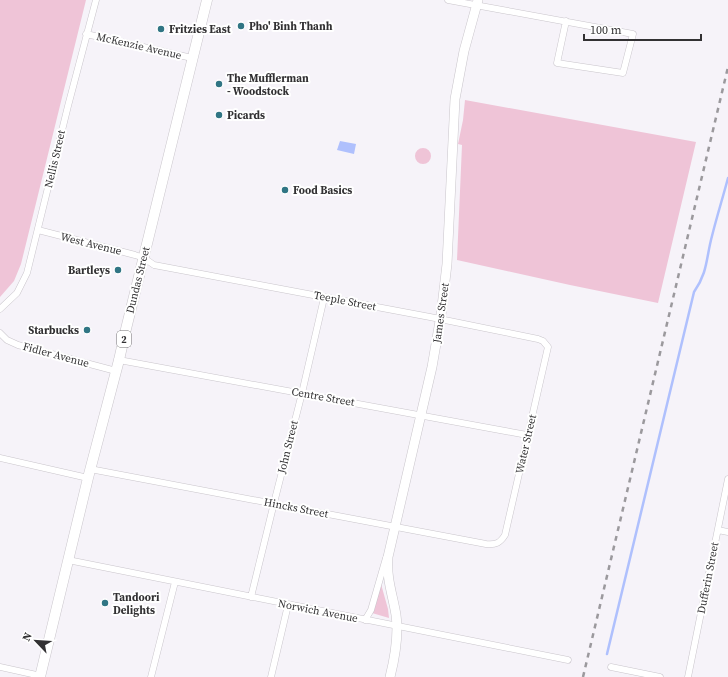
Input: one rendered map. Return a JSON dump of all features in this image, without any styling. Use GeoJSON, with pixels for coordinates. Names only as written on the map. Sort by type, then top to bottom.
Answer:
{"type":"FeatureCollection","features":[{"type":"Feature","properties":{"kind":"main road","name":"Dundas Street"},"geometry":{"type":"LineString","coordinates":[[40,676],[207,0]]}},
{"type":"Feature","properties":{"kind":"street","name":"Nellis Street"},"geometry":{"type":"LineString","coordinates":[[0,310],[12,299],[27,274],[86,34],[96,0]]}},
{"type":"Feature","properties":{"kind":"street"},"geometry":{"type":"LineString","coordinates":[[448,0],[478,3],[633,34],[623,73],[557,63],[566,21]]}},
{"type":"Feature","properties":{"kind":"street","name":"James Street"},"geometry":{"type":"LineString","coordinates":[[365,620],[371,610],[389,549],[432,368],[447,264],[454,101],[464,51],[478,3]]}},
{"type":"Feature","properties":{"kind":"street","name":"McKenzie Avenue"},"geometry":{"type":"LineString","coordinates":[[86,34],[192,58]]}},
{"type":"Feature","properties":{"kind":"street","name":"West Avenue"},"geometry":{"type":"LineString","coordinates":[[38,230],[144,258]]}},
{"type":"Feature","properties":{"kind":"street","name":"Teeple Street"},"geometry":{"type":"LineString","coordinates":[[144,258],[154,265],[440,319],[538,339],[544,341],[546,344]]}},
{"type":"Feature","properties":{"kind":"street","name":"John Street"},"geometry":{"type":"LineString","coordinates":[[251,597],[324,298]]}},
{"type":"Feature","properties":{"kind":"street","name":"Fidler Avenue"},"geometry":{"type":"LineString","coordinates":[[0,333],[8,340],[18,345],[116,371]]}},
{"type":"Feature","properties":{"kind":"street","name":"Water Street"},"geometry":{"type":"LineString","coordinates":[[500,542],[505,535],[527,435],[548,351],[546,344]]}},
{"type":"Feature","properties":{"kind":"street","name":"Centre Street"},"geometry":{"type":"LineString","coordinates":[[119,360],[421,414],[527,435]]}},
{"type":"Feature","properties":{"kind":"street","name":"Hincks Street"},"geometry":{"type":"LineString","coordinates":[[0,458],[274,503],[486,544],[500,542]]}},
{"type":"Feature","properties":{"kind":"street","name":"Dufferin Street"},"geometry":{"type":"LineString","coordinates":[[688,677],[728,479]]}},
{"type":"Feature","properties":{"kind":"street"},"geometry":{"type":"LineString","coordinates":[[718,530],[728,532]]}},
{"type":"Feature","properties":{"kind":"street"},"geometry":{"type":"LineString","coordinates":[[389,549],[387,564],[388,578],[396,614],[397,626],[394,659],[390,677]]}},
{"type":"Feature","properties":{"kind":"street","name":"Norwich Avenue"},"geometry":{"type":"LineString","coordinates":[[68,560],[568,660]]}},
{"type":"Feature","properties":{"kind":"street"},"geometry":{"type":"LineString","coordinates":[[151,677],[175,582]]}},
{"type":"Feature","properties":{"kind":"street"},"geometry":{"type":"LineString","coordinates":[[270,677],[288,605]]}},
{"type":"Feature","properties":{"kind":"street"},"geometry":{"type":"LineString","coordinates":[[0,667],[40,676]]}},
{"type":"Feature","properties":{"kind":"street"},"geometry":{"type":"LineString","coordinates":[[611,667],[660,677]]}},
{"type":"Feature","properties":{"kind":"shaded area"},"geometry":{"type":"Polygon","coordinates":[[[0,0],[86,0],[21,264],[14,281],[0,297],[0,0]]]}},
{"type":"Feature","properties":{"kind":"shaded area"},"geometry":{"type":"Polygon","coordinates":[[[465,100],[696,142],[658,303],[457,260],[462,145],[458,144],[465,100]]]}},
{"type":"Feature","properties":{"kind":"shaded area"},"geometry":{"type":"Polygon","coordinates":[[[423,148],[430,153],[431,156],[426,163],[423,164],[416,159],[415,156],[420,149],[423,148]]]}},
{"type":"Feature","properties":{"kind":"shaded area"},"geometry":{"type":"Polygon","coordinates":[[[381,584],[388,609],[389,618],[372,613],[381,584]]]}},
{"type":"Feature","properties":{"kind":"water"},"geometry":{"type":"Polygon","coordinates":[[[340,141],[356,144],[354,154],[337,150],[340,141]]]}},
{"type":"Feature","properties":{"kind":"waterway"},"geometry":{"type":"LineString","coordinates":[[607,654],[694,292],[702,278],[728,178]]}},
{"type":"Feature","properties":{"kind":"railway"},"geometry":{"type":"LineString","coordinates":[[583,677],[728,67]]}},
{"type":"Feature","properties":{"kind":"place","name":"Pho' Binh Thanh"},"geometry":{"type":"Point","coordinates":[241,26]}},
{"type":"Feature","properties":{"kind":"place","name":"Fritzies East"},"geometry":{"type":"Point","coordinates":[161,29]}},
{"type":"Feature","properties":{"kind":"place","name":"The Mufflerman - Woodstock"},"geometry":{"type":"Point","coordinates":[219,84]}},
{"type":"Feature","properties":{"kind":"place","name":"Picards"},"geometry":{"type":"Point","coordinates":[219,115]}},
{"type":"Feature","properties":{"kind":"place","name":"Food Basics"},"geometry":{"type":"Point","coordinates":[285,190]}},
{"type":"Feature","properties":{"kind":"place","name":"Bartleys"},"geometry":{"type":"Point","coordinates":[118,270]}},
{"type":"Feature","properties":{"kind":"place","name":"Starbucks"},"geometry":{"type":"Point","coordinates":[87,330]}},
{"type":"Feature","properties":{"kind":"place","name":"Tandoori Delights"},"geometry":{"type":"Point","coordinates":[105,603]}}]}
